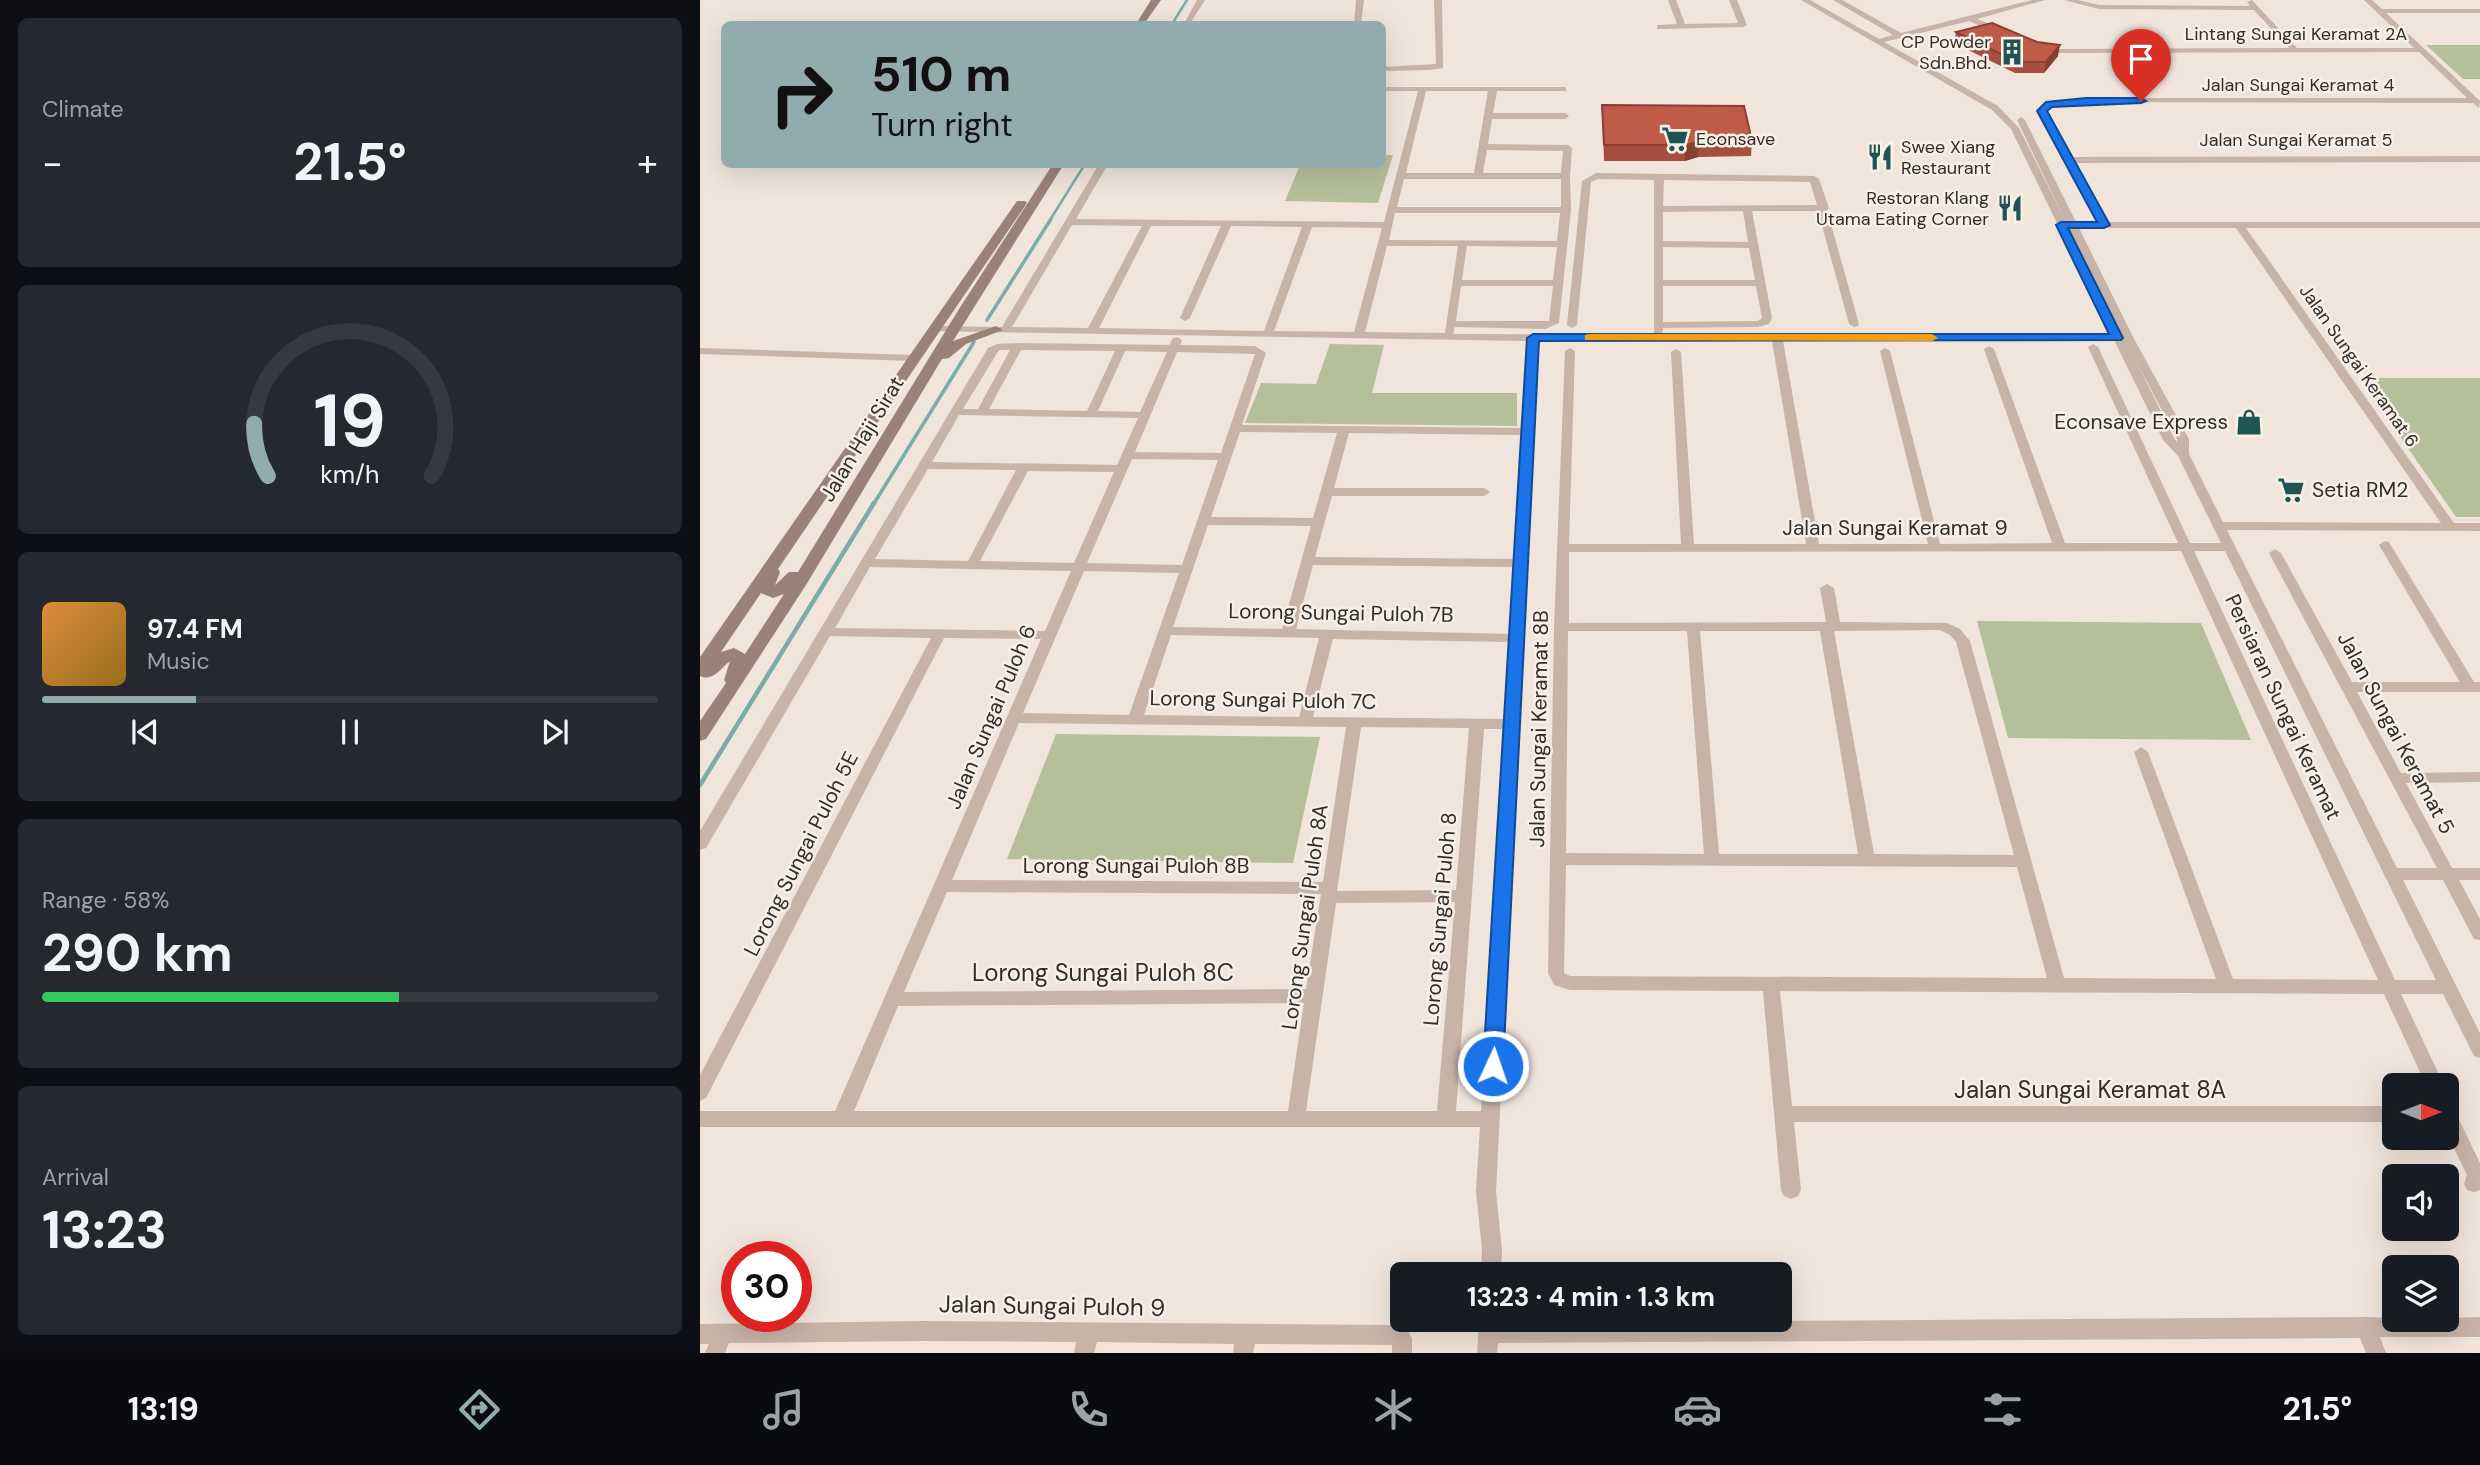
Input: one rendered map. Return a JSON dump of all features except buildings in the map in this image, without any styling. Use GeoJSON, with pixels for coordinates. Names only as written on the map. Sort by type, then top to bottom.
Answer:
{"type":"FeatureCollection","features":[{"type":"Feature","properties":{"kind":"main road"},"geometry":{"type":"LineString","coordinates":[[1142,21],[1156,0]]}},
{"type":"Feature","properties":{"kind":"main road"},"geometry":{"type":"LineString","coordinates":[[1152,21],[1165,0]]}},
{"type":"Feature","properties":{"kind":"main road","name":"Jalan Haji Sirat"},"geometry":{"type":"LineString","coordinates":[[700,670],[1043,168]]}},
{"type":"Feature","properties":{"kind":"main road","name":"Jalan Haji Sirat"},"geometry":{"type":"LineString","coordinates":[[700,735],[825,541],[953,329],[1056,168]]}},
{"type":"Feature","properties":{"kind":"main road"},"geometry":{"type":"LineString","coordinates":[[994,266],[969,315],[969,321],[975,325],[1001,330]]}},
{"type":"Feature","properties":{"kind":"main road"},"geometry":{"type":"LineString","coordinates":[[914,394],[954,345],[966,338],[1001,330]]}},
{"type":"Feature","properties":{"kind":"main road"},"geometry":{"type":"LineString","coordinates":[[786,544],[768,581],[766,589],[769,592],[779,593],[787,586],[825,541]]}},
{"type":"Feature","properties":{"kind":"main road"},"geometry":{"type":"LineString","coordinates":[[700,681],[723,657],[734,654],[739,658],[736,675],[722,703]]}},
{"type":"Feature","properties":{"kind":"street"},"geometry":{"type":"LineString","coordinates":[[1189,21],[1201,0]]}},
{"type":"Feature","properties":{"kind":"street"},"geometry":{"type":"LineString","coordinates":[[1359,21],[1360,0]]}},
{"type":"Feature","properties":{"kind":"street"},"geometry":{"type":"LineString","coordinates":[[1386,69],[1440,66],[1438,0]]}},
{"type":"Feature","properties":{"kind":"street"},"geometry":{"type":"LineString","coordinates":[[1672,0],[1682,27]]}},
{"type":"Feature","properties":{"kind":"street"},"geometry":{"type":"LineString","coordinates":[[1660,27],[1743,25],[1733,0]]}},
{"type":"Feature","properties":{"kind":"street","name":"Persiaran Sungai Keramat"},"geometry":{"type":"LineString","coordinates":[[1805,0],[2012,110],[2031,138],[2169,440],[2183,454],[2480,1051]]}},
{"type":"Feature","properties":{"kind":"street","name":"Persiaran Sungai Keramat"},"geometry":{"type":"LineString","coordinates":[[1817,0],[1995,108],[2010,120],[2061,225],[2123,337]]}},
{"type":"Feature","properties":{"kind":"street"},"geometry":{"type":"LineString","coordinates":[[1838,0],[1899,35]]}},
{"type":"Feature","properties":{"kind":"street"},"geometry":{"type":"LineString","coordinates":[[1883,40],[2040,0]]}},
{"type":"Feature","properties":{"kind":"street"},"geometry":{"type":"LineString","coordinates":[[2068,0],[2099,7],[2257,8]]}},
{"type":"Feature","properties":{"kind":"street"},"geometry":{"type":"LineString","coordinates":[[2250,0],[2295,50]]}},
{"type":"Feature","properties":{"kind":"street"},"geometry":{"type":"LineString","coordinates":[[2368,0],[2478,104]]}},
{"type":"Feature","properties":{"kind":"street"},"geometry":{"type":"LineString","coordinates":[[2380,11],[2480,11]]}},
{"type":"Feature","properties":{"kind":"street"},"geometry":{"type":"LineString","coordinates":[[1969,18],[2016,38]]}},
{"type":"Feature","properties":{"kind":"street","name":"Lintang Sungai Keramat 2A"},"geometry":{"type":"LineString","coordinates":[[2028,43],[2056,51],[2420,50]]}},
{"type":"Feature","properties":{"kind":"street"},"geometry":{"type":"LineString","coordinates":[[1386,89],[1563,89]]}},
{"type":"Feature","properties":{"kind":"street"},"geometry":{"type":"LineString","coordinates":[[1359,335],[1423,89]]}},
{"type":"Feature","properties":{"kind":"street"},"geometry":{"type":"LineString","coordinates":[[1478,176],[1493,89]]}},
{"type":"Feature","properties":{"kind":"street","name":"Jalan Sungai Keramat 4"},"geometry":{"type":"LineString","coordinates":[[2104,225],[2042,111],[2050,104],[2086,100],[2478,104]]}},
{"type":"Feature","properties":{"kind":"street"},"geometry":{"type":"LineString","coordinates":[[1488,116],[1565,116]]}},
{"type":"Feature","properties":{"kind":"street"},"geometry":{"type":"LineString","coordinates":[[1451,324],[1552,325],[1566,210],[1566,147],[1482,146]]}},
{"type":"Feature","properties":{"kind":"street","name":"Jalan Sungai Keramat 5"},"geometry":{"type":"LineString","coordinates":[[2069,160],[2480,159]]}},
{"type":"Feature","properties":{"kind":"street"},"geometry":{"type":"LineString","coordinates":[[1001,330],[1102,168]]}},
{"type":"Feature","properties":{"kind":"street"},"geometry":{"type":"LineString","coordinates":[[1401,176],[1565,176]]}},
{"type":"Feature","properties":{"kind":"street"},"geometry":{"type":"LineString","coordinates":[[1572,325],[1587,181],[1596,176],[1810,177],[1817,182],[1854,324]]}},
{"type":"Feature","properties":{"kind":"street"},"geometry":{"type":"LineString","coordinates":[[1658,338],[1659,177]]}},
{"type":"Feature","properties":{"kind":"street"},"geometry":{"type":"LineString","coordinates":[[1659,209],[1824,208]]}},
{"type":"Feature","properties":{"kind":"street"},"geometry":{"type":"LineString","coordinates":[[1658,325],[1765,322],[1767,318],[1747,209]]}},
{"type":"Feature","properties":{"kind":"street"},"geometry":{"type":"LineString","coordinates":[[1392,210],[1566,210]]}},
{"type":"Feature","properties":{"kind":"street"},"geometry":{"type":"LineString","coordinates":[[1069,222],[1388,225]]}},
{"type":"Feature","properties":{"kind":"street"},"geometry":{"type":"LineString","coordinates":[[1092,331],[1148,223]]}},
{"type":"Feature","properties":{"kind":"street","name":"Jalan Sungai Puloh 6"},"geometry":{"type":"LineString","coordinates":[[841,1119],[1227,224]]}},
{"type":"Feature","properties":{"kind":"street"},"geometry":{"type":"LineString","coordinates":[[1268,334],[1308,224]]}},
{"type":"Feature","properties":{"kind":"street"},"geometry":{"type":"LineString","coordinates":[[2061,225],[2476,225],[2480,233]]}},
{"type":"Feature","properties":{"kind":"street","name":"Jalan Sungai Keramat 6"},"geometry":{"type":"LineString","coordinates":[[2239,225],[2450,527]]}},
{"type":"Feature","properties":{"kind":"street"},"geometry":{"type":"LineString","coordinates":[[1383,243],[1561,244]]}},
{"type":"Feature","properties":{"kind":"street"},"geometry":{"type":"LineString","coordinates":[[1448,337],[1462,243]]}},
{"type":"Feature","properties":{"kind":"street"},"geometry":{"type":"LineString","coordinates":[[1659,244],[1754,245]]}},
{"type":"Feature","properties":{"kind":"street"},"geometry":{"type":"LineString","coordinates":[[1457,283],[1557,283]]}},
{"type":"Feature","properties":{"kind":"street"},"geometry":{"type":"LineString","coordinates":[[1659,283],[1760,283]]}},
{"type":"Feature","properties":{"kind":"street"},"geometry":{"type":"LineString","coordinates":[[934,328],[1092,331],[1183,325],[1268,334],[1533,338],[2123,337]]}},
{"type":"Feature","properties":{"kind":"street"},"geometry":{"type":"LineString","coordinates":[[1492,1262],[1486,1192],[1533,338]]}},
{"type":"Feature","properties":{"kind":"street"},"geometry":{"type":"LineString","coordinates":[[1777,338],[1813,548]]}},
{"type":"Feature","properties":{"kind":"street"},"geometry":{"type":"LineString","coordinates":[[700,844],[992,350],[1002,346],[1255,349],[1261,353],[1135,719]]}},
{"type":"Feature","properties":{"kind":"street"},"geometry":{"type":"LineString","coordinates":[[982,412],[1018,346]]}},
{"type":"Feature","properties":{"kind":"street"},"geometry":{"type":"LineString","coordinates":[[1091,414],[1122,347]]}},
{"type":"Feature","properties":{"kind":"street","name":"Persiaran Sungai Keramat"},"geometry":{"type":"LineString","coordinates":[[2093,347],[2183,547],[2429,1073]]}},
{"type":"Feature","properties":{"kind":"street"},"geometry":{"type":"LineString","coordinates":[[1989,349],[2060,547]]}},
{"type":"Feature","properties":{"kind":"street"},"geometry":{"type":"LineString","coordinates":[[700,351],[914,358]]}},
{"type":"Feature","properties":{"kind":"street","name":"Jalan Sungai Keramat 8B"},"geometry":{"type":"LineString","coordinates":[[1570,351],[1563,548],[1556,973],[1560,980],[1570,983],[1771,984]]}},
{"type":"Feature","properties":{"kind":"street"},"geometry":{"type":"LineString","coordinates":[[1885,351],[1935,548]]}},
{"type":"Feature","properties":{"kind":"street"},"geometry":{"type":"LineString","coordinates":[[1676,352],[1688,548]]}},
{"type":"Feature","properties":{"kind":"street"},"geometry":{"type":"LineString","coordinates":[[956,412],[1145,415]]}},
{"type":"Feature","properties":{"kind":"street"},"geometry":{"type":"LineString","coordinates":[[1235,428],[1528,432]]}},
{"type":"Feature","properties":{"kind":"street"},"geometry":{"type":"LineString","coordinates":[[1288,633],[1344,430]]}},
{"type":"Feature","properties":{"kind":"street"},"geometry":{"type":"LineString","coordinates":[[926,465],[1024,467],[1225,457]]}},
{"type":"Feature","properties":{"kind":"street"},"geometry":{"type":"LineString","coordinates":[[972,565],[1024,467]]}},
{"type":"Feature","properties":{"kind":"street"},"geometry":{"type":"LineString","coordinates":[[1327,492],[1484,492]]}},
{"type":"Feature","properties":{"kind":"street"},"geometry":{"type":"LineString","coordinates":[[1203,521],[1319,522]]}},
{"type":"Feature","properties":{"kind":"street"},"geometry":{"type":"LineString","coordinates":[[2218,526],[2480,527]]}},
{"type":"Feature","properties":{"kind":"street"},"geometry":{"type":"LineString","coordinates":[[2385,545],[2475,687]]}},
{"type":"Feature","properties":{"kind":"street","name":"Jalan Sungai Keramat 9"},"geometry":{"type":"LineString","coordinates":[[1563,548],[2228,547]]}},
{"type":"Feature","properties":{"kind":"street","name":"Jalan Sungai Keramat 5"},"geometry":{"type":"LineString","coordinates":[[2275,553],[2480,934]]}},
{"type":"Feature","properties":{"kind":"street"},"geometry":{"type":"LineString","coordinates":[[1308,561],[1521,562]]}},
{"type":"Feature","properties":{"kind":"street"},"geometry":{"type":"LineString","coordinates":[[868,563],[1186,569]]}},
{"type":"Feature","properties":{"kind":"street"},"geometry":{"type":"LineString","coordinates":[[1827,588],[1830,627],[1867,860]]}},
{"type":"Feature","properties":{"kind":"street"},"geometry":{"type":"LineString","coordinates":[[1562,627],[1942,626],[1955,632],[1963,641],[2057,985]]}},
{"type":"Feature","properties":{"kind":"street"},"geometry":{"type":"LineString","coordinates":[[1693,627],[1712,859]]}},
{"type":"Feature","properties":{"kind":"street","name":"Lorong Sungai Puloh 7B"},"geometry":{"type":"LineString","coordinates":[[1165,631],[1516,638]]}},
{"type":"Feature","properties":{"kind":"street"},"geometry":{"type":"LineString","coordinates":[[827,632],[1050,635]]}},
{"type":"Feature","properties":{"kind":"street","name":"Lorong Sungai Puloh 5E"},"geometry":{"type":"LineString","coordinates":[[700,1093],[940,633]]}},
{"type":"Feature","properties":{"kind":"street"},"geometry":{"type":"LineString","coordinates":[[1305,721],[1327,634]]}},
{"type":"Feature","properties":{"kind":"street"},"geometry":{"type":"LineString","coordinates":[[2347,687],[2475,687]]}},
{"type":"Feature","properties":{"kind":"street","name":"Lorong Sungai Puloh 7C"},"geometry":{"type":"LineString","coordinates":[[1014,718],[1512,723]]}},
{"type":"Feature","properties":{"kind":"street","name":"Lorong Sungai Puloh 8A"},"geometry":{"type":"LineString","coordinates":[[1296,1119],[1354,722]]}},
{"type":"Feature","properties":{"kind":"street","name":"Lorong Sungai Puloh 8"},"geometry":{"type":"LineString","coordinates":[[1446,1119],[1477,723]]}},
{"type":"Feature","properties":{"kind":"street"},"geometry":{"type":"LineString","coordinates":[[2141,752],[2227,986]]}},
{"type":"Feature","properties":{"kind":"street"},"geometry":{"type":"LineString","coordinates":[[2396,778],[2480,777]]}},
{"type":"Feature","properties":{"kind":"street"},"geometry":{"type":"LineString","coordinates":[[1559,859],[2023,861]]}},
{"type":"Feature","properties":{"kind":"street"},"geometry":{"type":"LineString","coordinates":[[2392,874],[2480,874]]}},
{"type":"Feature","properties":{"kind":"street","name":"Lorong Sungai Puloh 8B"},"geometry":{"type":"LineString","coordinates":[[942,886],[1463,896]]}},
{"type":"Feature","properties":{"kind":"street"},"geometry":{"type":"LineString","coordinates":[[1791,1190],[1771,984],[2448,987]]}},
{"type":"Feature","properties":{"kind":"street","name":"Lorong Sungai Puloh 8C"},"geometry":{"type":"LineString","coordinates":[[892,999],[1314,996]]}},
{"type":"Feature","properties":{"kind":"street","name":"Jalan Sungai Keramat 8A"},"geometry":{"type":"LineString","coordinates":[[1785,1114],[2382,1114]]}},
{"type":"Feature","properties":{"kind":"street"},"geometry":{"type":"LineString","coordinates":[[700,1119],[1490,1119]]}},
{"type":"Feature","properties":{"kind":"street"},"geometry":{"type":"LineString","coordinates":[[2459,1139],[2476,1175],[2474,1184]]}},
{"type":"Feature","properties":{"kind":"street"},"geometry":{"type":"LineString","coordinates":[[1488,1335],[2480,1327]]}},
{"type":"Feature","properties":{"kind":"street"},"geometry":{"type":"LineString","coordinates":[[2366,1328],[2376,1353]]}},
{"type":"Feature","properties":{"kind":"street","name":"Jalan Sungai Puloh 9"},"geometry":{"type":"LineString","coordinates":[[700,1334],[719,1344],[923,1331],[1086,1343],[1244,1344],[1392,1335],[1402,1346]]}},
{"type":"Feature","properties":{"kind":"green space"},"geometry":{"type":"Polygon","coordinates":[[[2426,45],[2480,45],[2480,79],[2463,79],[2426,45]]]}},
{"type":"Feature","properties":{"kind":"green space"},"geometry":{"type":"Polygon","coordinates":[[[1386,155],[1393,155],[1378,203],[1285,201],[1299,168],[1386,168],[1386,155]]]}},
{"type":"Feature","properties":{"kind":"green space"},"geometry":{"type":"Polygon","coordinates":[[[1330,344],[1384,345],[1372,393],[1517,393],[1517,426],[1245,423],[1261,383],[1316,384],[1330,344]]]}},
{"type":"Feature","properties":{"kind":"green space"},"geometry":{"type":"Polygon","coordinates":[[[2359,378],[2480,378],[2480,517],[2456,517],[2359,378]]]}},
{"type":"Feature","properties":{"kind":"green space"},"geometry":{"type":"Polygon","coordinates":[[[1977,621],[2201,623],[2251,740],[2008,738],[1977,621]]]}},
{"type":"Feature","properties":{"kind":"green space"},"geometry":{"type":"Polygon","coordinates":[[[1056,734],[1320,737],[1293,863],[1007,859],[1056,734]]]}},
{"type":"Feature","properties":{"kind":"waterway"},"geometry":{"type":"LineString","coordinates":[[1174,21],[1187,0]]}},
{"type":"Feature","properties":{"kind":"waterway"},"geometry":{"type":"LineString","coordinates":[[1050,220],[1082,168]]}},
{"type":"Feature","properties":{"kind":"waterway"},"geometry":{"type":"LineString","coordinates":[[987,320],[1051,219]]}},
{"type":"Feature","properties":{"kind":"waterway"},"geometry":{"type":"LineString","coordinates":[[873,505],[974,342]]}},
{"type":"Feature","properties":{"kind":"waterway"},"geometry":{"type":"LineString","coordinates":[[700,785],[874,503]]}},
{"type":"Feature","properties":{"kind":"slow traffic"},"geometry":{"type":"LineString","coordinates":[[1589,338],[1932,338]]}},
{"type":"Feature","properties":{"kind":"place","name":"CP Powder Sdn.Bhd."},"geometry":{"type":"Point","coordinates":[2012,52]}},
{"type":"Feature","properties":{"kind":"place","name":"Econsave"},"geometry":{"type":"Point","coordinates":[1675,139]}},
{"type":"Feature","properties":{"kind":"place","name":"Swee Xiang Restaurant"},"geometry":{"type":"Point","coordinates":[1880,157]}},
{"type":"Feature","properties":{"kind":"place","name":"Restoran Klang Utama Eating Corner"},"geometry":{"type":"Point","coordinates":[2010,208]}},
{"type":"Feature","properties":{"kind":"place","name":"Econsave Express"},"geometry":{"type":"Point","coordinates":[2249,422]}},
{"type":"Feature","properties":{"kind":"place","name":"Setia RM2"},"geometry":{"type":"Point","coordinates":[2291,490]}},
{"type":"Feature","properties":{"kind":"route"},"geometry":{"type":"LineString","coordinates":[[1493,1066],[1533,338],[2117,338],[2061,225],[2104,225],[2042,111],[2050,104],[2086,100],[2141,101]]}}]}
